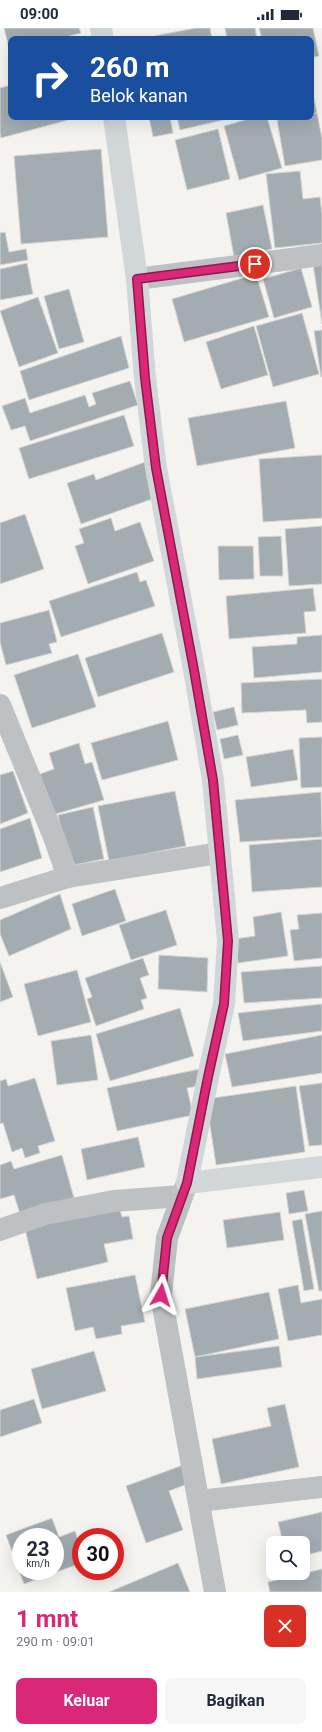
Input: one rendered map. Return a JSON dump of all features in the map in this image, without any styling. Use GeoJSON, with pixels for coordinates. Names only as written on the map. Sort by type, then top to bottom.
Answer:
{"type":"FeatureCollection","features":[{"type":"Feature","properties":{"kind":"street"},"geometry":{"type":"LineString","coordinates":[[114,120],[137,279],[145,378],[156,468],[213,780],[228,941],[224,1004],[185,1190],[167,1238],[161,1295],[215,1592]]}},
{"type":"Feature","properties":{"kind":"street"},"geometry":{"type":"LineString","coordinates":[[137,279],[322,255]]}},
{"type":"Feature","properties":{"kind":"street"},"geometry":{"type":"LineString","coordinates":[[0,705],[54,837],[68,877]]}},
{"type":"Feature","properties":{"kind":"street"},"geometry":{"type":"LineString","coordinates":[[0,898],[68,877],[220,853]]}},
{"type":"Feature","properties":{"kind":"street"},"geometry":{"type":"LineString","coordinates":[[0,1230],[45,1214],[114,1201],[322,1167]]}},
{"type":"Feature","properties":{"kind":"street"},"geometry":{"type":"LineString","coordinates":[[199,1501],[322,1487]]}},
{"type":"Feature","properties":{"kind":"building"},"geometry":{"type":"Polygon","coordinates":[[[4,28],[79,28],[81,33],[70,36],[8,36],[8,44],[4,28]]]}},
{"type":"Feature","properties":{"kind":"building"},"geometry":{"type":"Polygon","coordinates":[[[196,28],[210,28],[211,36],[154,36],[196,28]]]}},
{"type":"Feature","properties":{"kind":"building"},"geometry":{"type":"Polygon","coordinates":[[[225,28],[255,28],[256,36],[226,36],[225,28]]]}},
{"type":"Feature","properties":{"kind":"building"},"geometry":{"type":"Polygon","coordinates":[[[259,28],[313,28],[319,56],[314,57],[314,36],[261,36],[259,28]]]}},
{"type":"Feature","properties":{"kind":"building"},"geometry":{"type":"Polygon","coordinates":[[[8,86],[8,120],[68,120],[1,138],[0,88],[8,86]]]}},
{"type":"Feature","properties":{"kind":"building"},"geometry":{"type":"Polygon","coordinates":[[[314,98],[317,113],[314,114],[314,98]]]}},
{"type":"Feature","properties":{"kind":"building"},"geometry":{"type":"Polygon","coordinates":[[[317,113],[322,138],[322,160],[285,166],[277,120],[314,120],[314,114],[317,113]]]}},
{"type":"Feature","properties":{"kind":"building"},"geometry":{"type":"Polygon","coordinates":[[[150,120],[171,120],[173,133],[153,137],[150,120]]]}},
{"type":"Feature","properties":{"kind":"building"},"geometry":{"type":"Polygon","coordinates":[[[178,120],[223,120],[180,130],[178,120]]]}},
{"type":"Feature","properties":{"kind":"building"},"geometry":{"type":"Polygon","coordinates":[[[245,120],[268,120],[282,168],[239,180],[224,126],[245,120]]]}},
{"type":"Feature","properties":{"kind":"building"},"geometry":{"type":"Polygon","coordinates":[[[218,129],[230,179],[187,190],[175,140],[218,129]]]}},
{"type":"Feature","properties":{"kind":"building"},"geometry":{"type":"Polygon","coordinates":[[[101,149],[108,237],[21,244],[14,156],[101,149]]]}},
{"type":"Feature","properties":{"kind":"building"},"geometry":{"type":"Polygon","coordinates":[[[300,171],[303,199],[320,197],[322,214],[322,243],[275,248],[266,174],[300,171]]]}},
{"type":"Feature","properties":{"kind":"building"},"geometry":{"type":"Polygon","coordinates":[[[263,205],[272,249],[234,257],[226,213],[263,205]]]}},
{"type":"Feature","properties":{"kind":"building"},"geometry":{"type":"Polygon","coordinates":[[[5,232],[9,252],[26,249],[28,260],[0,265],[0,233],[5,232]]]}},
{"type":"Feature","properties":{"kind":"building"},"geometry":{"type":"Polygon","coordinates":[[[322,262],[322,324],[313,264],[322,262]]]}},
{"type":"Feature","properties":{"kind":"building"},"geometry":{"type":"Polygon","coordinates":[[[27,263],[33,294],[0,300],[0,269],[27,263]]]}},
{"type":"Feature","properties":{"kind":"building"},"geometry":{"type":"Polygon","coordinates":[[[301,268],[312,307],[274,318],[263,279],[301,268]]]}},
{"type":"Feature","properties":{"kind":"building"},"geometry":{"type":"Polygon","coordinates":[[[256,274],[269,317],[184,342],[172,299],[256,274]]]}},
{"type":"Feature","properties":{"kind":"building"},"geometry":{"type":"Polygon","coordinates":[[[69,289],[84,342],[59,349],[44,296],[69,289]]]}},
{"type":"Feature","properties":{"kind":"building"},"geometry":{"type":"Polygon","coordinates":[[[38,297],[58,353],[19,367],[0,311],[38,297]]]}},
{"type":"Feature","properties":{"kind":"building"},"geometry":{"type":"Polygon","coordinates":[[[302,313],[319,374],[273,387],[256,326],[302,313]]]}},
{"type":"Feature","properties":{"kind":"building"},"geometry":{"type":"Polygon","coordinates":[[[254,326],[268,375],[221,389],[206,342],[254,326]]]}},
{"type":"Feature","properties":{"kind":"building"},"geometry":{"type":"Polygon","coordinates":[[[322,330],[322,377],[321,377],[314,331],[322,330]]]}},
{"type":"Feature","properties":{"kind":"building"},"geometry":{"type":"Polygon","coordinates":[[[121,336],[129,368],[29,400],[20,371],[121,336]]]}},
{"type":"Feature","properties":{"kind":"building"},"geometry":{"type":"Polygon","coordinates":[[[130,381],[138,405],[30,441],[25,426],[11,430],[2,406],[25,398],[30,413],[85,395],[89,407],[96,404],[92,393],[130,381]]]}},
{"type":"Feature","properties":{"kind":"building"},"geometry":{"type":"Polygon","coordinates":[[[286,401],[295,448],[197,466],[188,418],[286,401]]]}},
{"type":"Feature","properties":{"kind":"building"},"geometry":{"type":"Polygon","coordinates":[[[124,415],[134,446],[29,479],[19,448],[124,415]]]}},
{"type":"Feature","properties":{"kind":"building"},"geometry":{"type":"Polygon","coordinates":[[[322,455],[322,518],[263,522],[259,459],[322,455]]]}},
{"type":"Feature","properties":{"kind":"building"},"geometry":{"type":"Polygon","coordinates":[[[148,461],[161,496],[81,524],[67,483],[94,474],[96,480],[148,461]]]}},
{"type":"Feature","properties":{"kind":"building"},"geometry":{"type":"Polygon","coordinates":[[[25,514],[44,569],[0,584],[0,523],[25,514]]]}},
{"type":"Feature","properties":{"kind":"building"},"geometry":{"type":"Polygon","coordinates":[[[111,518],[115,531],[140,522],[154,561],[88,584],[75,546],[84,543],[79,529],[111,518]]]}},
{"type":"Feature","properties":{"kind":"building"},"geometry":{"type":"Polygon","coordinates":[[[322,526],[322,584],[289,586],[285,529],[322,526]]]}},
{"type":"Feature","properties":{"kind":"building"},"geometry":{"type":"Polygon","coordinates":[[[281,536],[283,576],[260,576],[258,537],[281,536]]]}},
{"type":"Feature","properties":{"kind":"building"},"geometry":{"type":"Polygon","coordinates":[[[218,546],[253,546],[254,579],[219,580],[218,546]]]}},
{"type":"Feature","properties":{"kind":"building"},"geometry":{"type":"Polygon","coordinates":[[[137,572],[140,582],[146,580],[155,606],[61,637],[49,601],[137,572]]]}},
{"type":"Feature","properties":{"kind":"building"},"geometry":{"type":"Polygon","coordinates":[[[313,588],[316,611],[304,612],[306,633],[229,639],[226,596],[313,588]]]}},
{"type":"Feature","properties":{"kind":"building"},"geometry":{"type":"Polygon","coordinates":[[[49,610],[57,642],[49,644],[52,653],[6,665],[0,642],[0,623],[49,610]]]}},
{"type":"Feature","properties":{"kind":"building"},"geometry":{"type":"Polygon","coordinates":[[[162,633],[174,672],[98,697],[85,658],[162,633]]]}},
{"type":"Feature","properties":{"kind":"building"},"geometry":{"type":"Polygon","coordinates":[[[322,635],[322,672],[254,678],[252,647],[297,644],[297,637],[322,635]]]}},
{"type":"Feature","properties":{"kind":"building"},"geometry":{"type":"Polygon","coordinates":[[[78,654],[96,707],[32,728],[14,675],[78,654]]]}},
{"type":"Feature","properties":{"kind":"building"},"geometry":{"type":"Polygon","coordinates":[[[322,679],[322,722],[307,723],[306,710],[242,713],[241,683],[322,679]]]}},
{"type":"Feature","properties":{"kind":"building"},"geometry":{"type":"Polygon","coordinates":[[[234,707],[238,725],[217,730],[213,712],[234,707]]]}},
{"type":"Feature","properties":{"kind":"building"},"geometry":{"type":"Polygon","coordinates":[[[168,721],[178,760],[102,780],[91,743],[168,721]]]}},
{"type":"Feature","properties":{"kind":"building"},"geometry":{"type":"Polygon","coordinates":[[[238,735],[243,755],[224,759],[220,739],[238,735]]]}},
{"type":"Feature","properties":{"kind":"building"},"geometry":{"type":"Polygon","coordinates":[[[322,737],[322,787],[301,788],[299,738],[322,737]]]}},
{"type":"Feature","properties":{"kind":"building"},"geometry":{"type":"Polygon","coordinates":[[[79,743],[85,764],[92,762],[104,800],[52,815],[40,774],[54,769],[49,753],[79,743]]]}},
{"type":"Feature","properties":{"kind":"building"},"geometry":{"type":"Polygon","coordinates":[[[293,749],[298,780],[251,787],[246,757],[293,749]]]}},
{"type":"Feature","properties":{"kind":"building"},"geometry":{"type":"Polygon","coordinates":[[[13,771],[28,813],[0,824],[0,775],[13,771]]]}},
{"type":"Feature","properties":{"kind":"building"},"geometry":{"type":"Polygon","coordinates":[[[175,791],[186,846],[109,861],[98,806],[175,791]]]}},
{"type":"Feature","properties":{"kind":"building"},"geometry":{"type":"Polygon","coordinates":[[[321,792],[322,837],[240,842],[235,800],[321,792]]]}},
{"type":"Feature","properties":{"kind":"building"},"geometry":{"type":"Polygon","coordinates":[[[93,807],[104,859],[69,866],[58,815],[93,807]]]}},
{"type":"Feature","properties":{"kind":"building"},"geometry":{"type":"Polygon","coordinates":[[[30,818],[42,858],[0,872],[0,829],[30,818]]]}},
{"type":"Feature","properties":{"kind":"building"},"geometry":{"type":"Polygon","coordinates":[[[322,839],[322,887],[252,892],[249,845],[322,839]]]}},
{"type":"Feature","properties":{"kind":"building"},"geometry":{"type":"Polygon","coordinates":[[[115,889],[126,921],[82,936],[72,904],[115,889]]]}},
{"type":"Feature","properties":{"kind":"building"},"geometry":{"type":"Polygon","coordinates":[[[60,894],[71,929],[9,956],[0,934],[0,920],[60,894]]]}},
{"type":"Feature","properties":{"kind":"building"},"geometry":{"type":"Polygon","coordinates":[[[166,910],[177,945],[131,960],[119,925],[166,910]]]}},
{"type":"Feature","properties":{"kind":"building"},"geometry":{"type":"Polygon","coordinates":[[[281,912],[288,956],[238,963],[235,939],[255,936],[253,917],[281,912]]]}},
{"type":"Feature","properties":{"kind":"building"},"geometry":{"type":"Polygon","coordinates":[[[322,913],[322,958],[294,961],[290,930],[299,929],[297,915],[322,913]]]}},
{"type":"Feature","properties":{"kind":"building"},"geometry":{"type":"Polygon","coordinates":[[[159,955],[208,958],[207,992],[158,989],[159,955]]]}},
{"type":"Feature","properties":{"kind":"building"},"geometry":{"type":"Polygon","coordinates":[[[143,958],[149,975],[140,978],[147,998],[141,1000],[144,1009],[96,1026],[87,999],[92,997],[85,978],[143,958]]]}},
{"type":"Feature","properties":{"kind":"building"},"geometry":{"type":"Polygon","coordinates":[[[0,962],[13,997],[0,1002],[0,962]]]}},
{"type":"Feature","properties":{"kind":"building"},"geometry":{"type":"Polygon","coordinates":[[[322,966],[322,998],[244,1003],[241,972],[322,966]]]}},
{"type":"Feature","properties":{"kind":"building"},"geometry":{"type":"Polygon","coordinates":[[[77,970],[91,1022],[38,1036],[24,984],[77,970]]]}},
{"type":"Feature","properties":{"kind":"building"},"geometry":{"type":"Polygon","coordinates":[[[322,1004],[322,1031],[243,1041],[238,1013],[322,1004]]]}},
{"type":"Feature","properties":{"kind":"building"},"geometry":{"type":"Polygon","coordinates":[[[180,1008],[194,1056],[110,1081],[96,1034],[180,1008]]]}},
{"type":"Feature","properties":{"kind":"building"},"geometry":{"type":"Polygon","coordinates":[[[91,1035],[98,1080],[57,1085],[51,1041],[91,1035]]]}},
{"type":"Feature","properties":{"kind":"building"},"geometry":{"type":"Polygon","coordinates":[[[322,1035],[322,1073],[232,1087],[225,1054],[322,1035]]]}},
{"type":"Feature","properties":{"kind":"building"},"geometry":{"type":"Polygon","coordinates":[[[200,1069],[204,1085],[187,1088],[193,1115],[117,1131],[107,1088],[200,1069]]]}},
{"type":"Feature","properties":{"kind":"building"},"geometry":{"type":"Polygon","coordinates":[[[35,1078],[55,1141],[38,1146],[40,1153],[25,1158],[22,1148],[12,1152],[3,1123],[0,1124],[0,1081],[6,1079],[8,1086],[35,1078]]]}},
{"type":"Feature","properties":{"kind":"building"},"geometry":{"type":"Polygon","coordinates":[[[322,1083],[322,1145],[309,1146],[299,1086],[322,1083]]]}},
{"type":"Feature","properties":{"kind":"building"},"geometry":{"type":"Polygon","coordinates":[[[296,1086],[305,1152],[216,1165],[206,1099],[296,1086]]]}},
{"type":"Feature","properties":{"kind":"building"},"geometry":{"type":"Polygon","coordinates":[[[138,1137],[145,1167],[87,1180],[81,1149],[138,1137]]]}},
{"type":"Feature","properties":{"kind":"building"},"geometry":{"type":"Polygon","coordinates":[[[62,1155],[74,1198],[20,1214],[14,1195],[0,1199],[0,1165],[11,1161],[14,1169],[62,1155]]]}},
{"type":"Feature","properties":{"kind":"building"},"geometry":{"type":"Polygon","coordinates":[[[304,1190],[308,1211],[289,1214],[286,1193],[304,1190]]]}},
{"type":"Feature","properties":{"kind":"building"},"geometry":{"type":"Polygon","coordinates":[[[118,1202],[122,1217],[129,1216],[133,1239],[104,1244],[108,1262],[37,1279],[24,1225],[118,1202]]]}},
{"type":"Feature","properties":{"kind":"building"},"geometry":{"type":"Polygon","coordinates":[[[322,1211],[322,1291],[319,1291],[305,1214],[322,1211]]]}},
{"type":"Feature","properties":{"kind":"building"},"geometry":{"type":"Polygon","coordinates":[[[280,1212],[284,1240],[227,1248],[223,1220],[280,1212]]]}},
{"type":"Feature","properties":{"kind":"building"},"geometry":{"type":"Polygon","coordinates":[[[302,1219],[314,1289],[304,1291],[292,1221],[302,1219]]]}},
{"type":"Feature","properties":{"kind":"building"},"geometry":{"type":"Polygon","coordinates":[[[135,1275],[145,1322],[121,1326],[122,1334],[96,1339],[93,1327],[75,1331],[66,1288],[135,1275]]]}},
{"type":"Feature","properties":{"kind":"building"},"geometry":{"type":"Polygon","coordinates":[[[298,1285],[301,1303],[322,1299],[322,1335],[288,1341],[278,1289],[298,1285]]]}},
{"type":"Feature","properties":{"kind":"building"},"geometry":{"type":"Polygon","coordinates":[[[269,1292],[279,1339],[195,1357],[185,1309],[269,1292]]]}},
{"type":"Feature","properties":{"kind":"building"},"geometry":{"type":"Polygon","coordinates":[[[279,1346],[282,1367],[197,1379],[195,1357],[279,1346]]]}},
{"type":"Feature","properties":{"kind":"building"},"geometry":{"type":"Polygon","coordinates":[[[94,1351],[106,1391],[42,1409],[31,1369],[94,1351]]]}},
{"type":"Feature","properties":{"kind":"building"},"geometry":{"type":"Polygon","coordinates":[[[34,1399],[42,1423],[0,1437],[0,1410],[34,1399]]]}},
{"type":"Feature","properties":{"kind":"building"},"geometry":{"type":"Polygon","coordinates":[[[285,1404],[299,1467],[221,1484],[212,1439],[271,1426],[267,1408],[285,1404]]]}},
{"type":"Feature","properties":{"kind":"building"},"geometry":{"type":"Polygon","coordinates":[[[183,1465],[190,1483],[169,1491],[183,1530],[146,1543],[126,1486],[183,1465]]]}},
{"type":"Feature","properties":{"kind":"building"},"geometry":{"type":"Polygon","coordinates":[[[322,1512],[322,1551],[310,1554],[310,1536],[281,1536],[278,1522],[322,1512]]]}},
{"type":"Feature","properties":{"kind":"building"},"geometry":{"type":"Polygon","coordinates":[[[52,1518],[56,1528],[25,1528],[52,1518]]]}},
{"type":"Feature","properties":{"kind":"building"},"geometry":{"type":"Polygon","coordinates":[[[72,1532],[72,1566],[64,1569],[64,1535],[72,1532]]]}},
{"type":"Feature","properties":{"kind":"building"},"geometry":{"type":"Polygon","coordinates":[[[12,1533],[12,1551],[6,1535],[12,1533]]]}},
{"type":"Feature","properties":{"kind":"building"},"geometry":{"type":"Polygon","coordinates":[[[178,1563],[190,1592],[109,1592],[178,1563]]]}},
{"type":"Feature","properties":{"kind":"building"},"geometry":{"type":"Polygon","coordinates":[[[322,1569],[322,1592],[270,1592],[268,1582],[276,1580],[310,1580],[310,1572],[322,1569]]]}},
{"type":"Feature","properties":{"kind":"building"},"geometry":{"type":"Polygon","coordinates":[[[23,1580],[35,1580],[24,1584],[23,1580]]]}},
{"type":"Feature","properties":{"kind":"route"},"geometry":{"type":"LineString","coordinates":[[161,1295],[167,1238],[187,1183],[224,1004],[228,941],[213,780],[156,468],[145,378],[137,279],[255,264]]}}]}
